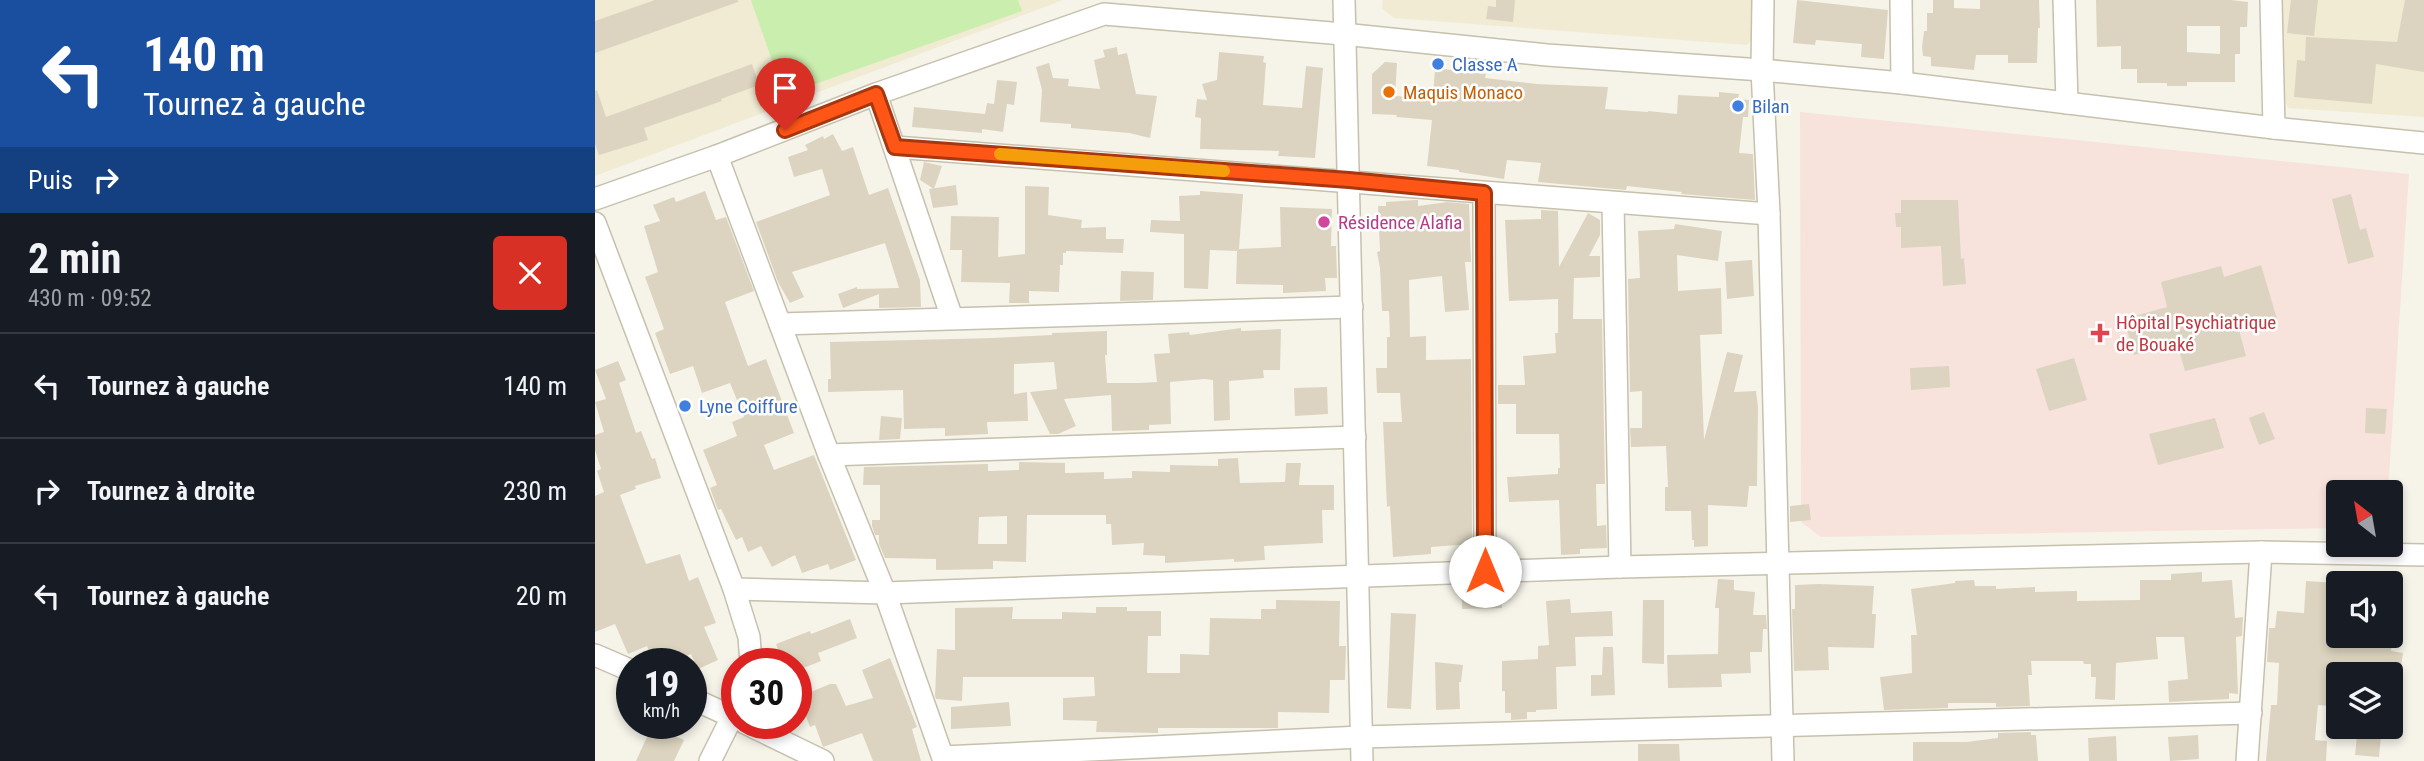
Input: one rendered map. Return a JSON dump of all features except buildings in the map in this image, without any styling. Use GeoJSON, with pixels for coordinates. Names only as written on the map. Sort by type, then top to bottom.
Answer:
{"type":"FeatureCollection","features":[{"type":"Feature","properties":{"kind":"street"},"geometry":{"type":"LineString","coordinates":[[1344,0],[1361,761]]}},
{"type":"Feature","properties":{"kind":"street"},"geometry":{"type":"LineString","coordinates":[[1763,0],[1762,70],[1769,214],[1783,761]]}},
{"type":"Feature","properties":{"kind":"street"},"geometry":{"type":"LineString","coordinates":[[1901,0],[1902,83]]}},
{"type":"Feature","properties":{"kind":"street"},"geometry":{"type":"LineString","coordinates":[[2064,0],[2067,103]]}},
{"type":"Feature","properties":{"kind":"street"},"geometry":{"type":"LineString","coordinates":[[2271,0],[2274,128]]}},
{"type":"Feature","properties":{"kind":"street"},"geometry":{"type":"LineString","coordinates":[[595,200],[717,156],[1102,7],[1548,55],[1902,83],[2274,128],[2424,143]]}},
{"type":"Feature","properties":{"kind":"street"},"geometry":{"type":"LineString","coordinates":[[876,94],[952,318]]}},
{"type":"Feature","properties":{"kind":"street"},"geometry":{"type":"LineString","coordinates":[[895,147],[1769,214]]}},
{"type":"Feature","properties":{"kind":"street"},"geometry":{"type":"LineString","coordinates":[[717,156],[829,455],[885,593],[944,759],[1361,737],[2251,713]]}},
{"type":"Feature","properties":{"kind":"street"},"geometry":{"type":"LineString","coordinates":[[1484,193],[1485,571]]}},
{"type":"Feature","properties":{"kind":"street"},"geometry":{"type":"LineString","coordinates":[[1613,203],[1620,567]]}},
{"type":"Feature","properties":{"kind":"street"},"geometry":{"type":"LineString","coordinates":[[595,223],[734,589],[749,648]]}},
{"type":"Feature","properties":{"kind":"street"},"geometry":{"type":"LineString","coordinates":[[780,324],[1352,307]]}},
{"type":"Feature","properties":{"kind":"street"},"geometry":{"type":"LineString","coordinates":[[829,455],[1355,437]]}},
{"type":"Feature","properties":{"kind":"street"},"geometry":{"type":"LineString","coordinates":[[2246,761],[2261,552]]}},
{"type":"Feature","properties":{"kind":"street"},"geometry":{"type":"LineString","coordinates":[[734,589],[885,593],[1357,575],[1779,563],[2261,552],[2424,555]]}},
{"type":"Feature","properties":{"kind":"street"},"geometry":{"type":"LineString","coordinates":[[595,655],[616,664]]}},
{"type":"Feature","properties":{"kind":"street"},"geometry":{"type":"LineString","coordinates":[[711,761],[724,739]]}},
{"type":"Feature","properties":{"kind":"street"},"geometry":{"type":"LineString","coordinates":[[781,739],[823,761]]}},
{"type":"Feature","properties":{"kind":"shaded area"},"geometry":{"type":"Polygon","coordinates":[[[595,0],[1063,0],[595,176],[595,0]]]}},
{"type":"Feature","properties":{"kind":"shaded area"},"geometry":{"type":"Polygon","coordinates":[[[1383,0],[1755,0],[1756,35],[1747,45],[1394,18],[1382,9],[1383,0]]]}},
{"type":"Feature","properties":{"kind":"shaded area"},"geometry":{"type":"Polygon","coordinates":[[[2280,0],[2424,0],[2424,117],[2288,108],[2280,86],[2280,0]]]}},
{"type":"Feature","properties":{"kind":"shaded area","name":"Hôpital Psychiatrique de Bouaké"},"geometry":{"type":"Polygon","coordinates":[[[1800,112],[2409,174],[2389,480],[2326,480],[2326,528],[1821,537],[1801,522],[1800,112]]]}},
{"type":"Feature","properties":{"kind":"green space"},"geometry":{"type":"Polygon","coordinates":[[[751,0],[1018,0],[1022,11],[784,95],[751,0]]]}},
{"type":"Feature","properties":{"kind":"slow traffic"},"geometry":{"type":"LineString","coordinates":[[1000,154],[1224,171]]}},
{"type":"Feature","properties":{"kind":"place","name":"Classe A"},"geometry":{"type":"Point","coordinates":[1438,64]}},
{"type":"Feature","properties":{"kind":"place","name":"Maquis Monaco"},"geometry":{"type":"Point","coordinates":[1389,92]}},
{"type":"Feature","properties":{"kind":"place","name":"Bilan"},"geometry":{"type":"Point","coordinates":[1738,106]}},
{"type":"Feature","properties":{"kind":"place","name":"Résidence Alafia"},"geometry":{"type":"Point","coordinates":[1324,222]}},
{"type":"Feature","properties":{"kind":"place","name":"Hôpital Psychiatrique de Bouaké"},"geometry":{"type":"Point","coordinates":[2100,333]}},
{"type":"Feature","properties":{"kind":"place","name":"Lyne Coiffure"},"geometry":{"type":"Point","coordinates":[685,406]}},
{"type":"Feature","properties":{"kind":"route"},"geometry":{"type":"LineString","coordinates":[[785,130],[876,94],[895,147],[1349,180],[1484,193],[1485,571]]}}]}
